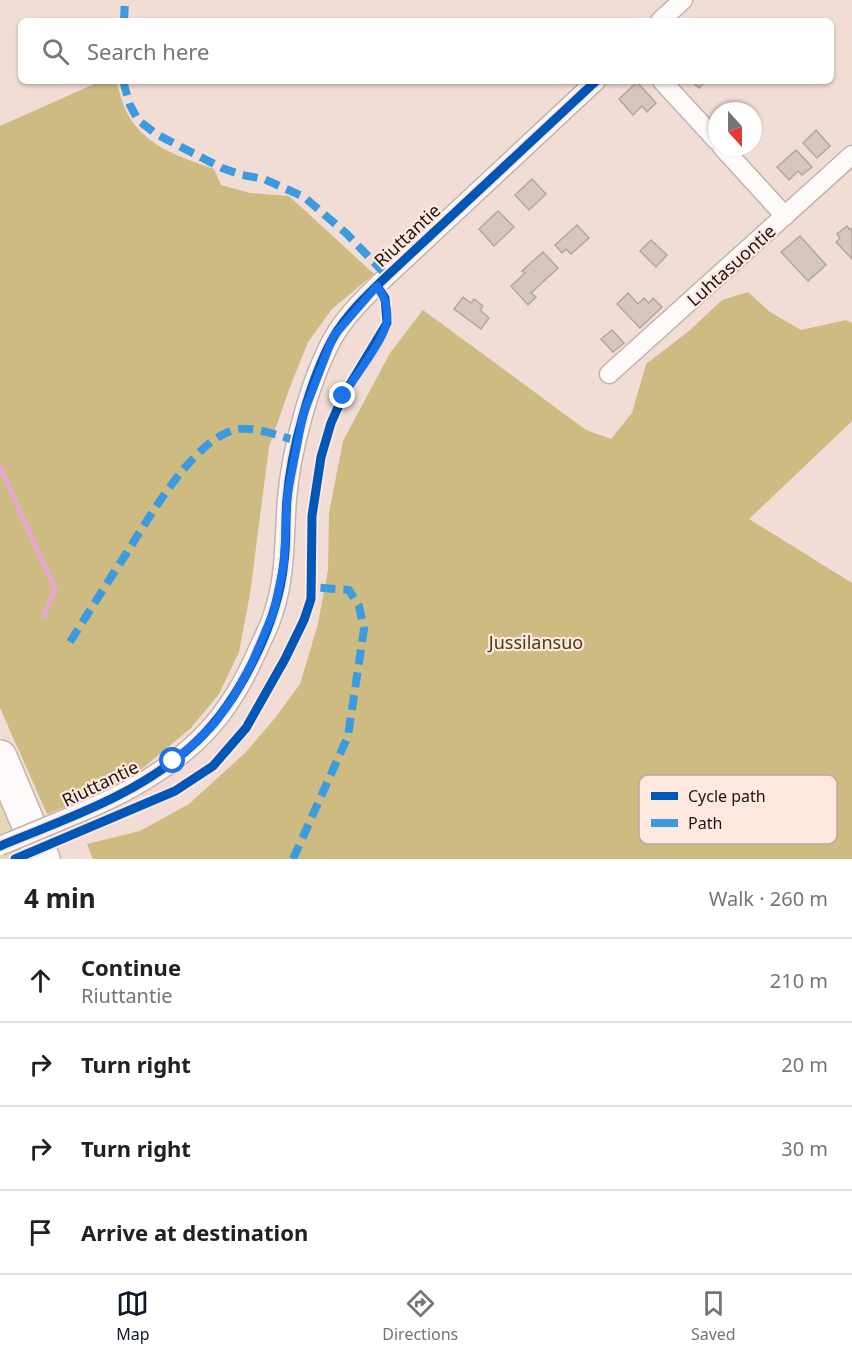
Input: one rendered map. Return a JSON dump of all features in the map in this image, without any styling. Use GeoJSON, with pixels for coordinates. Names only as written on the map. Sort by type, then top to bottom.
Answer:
{"type":"FeatureCollection","features":[{"type":"Feature","properties":{"kind":"highway"},"geometry":{"type":"LineString","coordinates":[[0,757],[43,859]]}},
{"type":"Feature","properties":{"kind":"street"},"geometry":{"type":"LineString","coordinates":[[663,18],[683,0]]}},
{"type":"Feature","properties":{"kind":"street","name":"Riuttantie"},"geometry":{"type":"LineString","coordinates":[[0,846],[111,800],[143,781],[195,743],[214,724],[233,698],[251,665],[274,611],[284,563],[287,497],[303,415],[333,337],[364,298],[593,84]]}},
{"type":"Feature","properties":{"kind":"street"},"geometry":{"type":"LineString","coordinates":[[665,84],[708,131]]}},
{"type":"Feature","properties":{"kind":"street","name":"Luhtasuontie"},"geometry":{"type":"LineString","coordinates":[[609,374],[852,155]]}},
{"type":"Feature","properties":{"kind":"street"},"geometry":{"type":"LineString","coordinates":[[730,156],[785,216]]}},
{"type":"Feature","properties":{"kind":"shaded area"},"geometry":{"type":"Polygon","coordinates":[[[0,785],[30,859],[0,859],[0,785]]]}},
{"type":"Feature","properties":{"kind":"green space"},"geometry":{"type":"Polygon","coordinates":[[[94,84],[117,84],[133,123],[152,142],[176,155],[214,169],[221,185],[250,193],[289,196],[374,274],[332,309],[308,342],[290,387],[269,447],[250,594],[239,652],[219,694],[191,728],[144,767],[107,790],[47,814],[0,708],[0,126],[94,84]]]}},
{"type":"Feature","properties":{"kind":"green space","name":"Jussilansuo"},"geometry":{"type":"Polygon","coordinates":[[[748,292],[770,312],[801,330],[846,320],[852,323],[852,421],[749,519],[852,583],[852,859],[93,859],[87,844],[140,831],[189,804],[245,753],[300,684],[318,624],[328,570],[329,513],[343,441],[390,353],[423,310],[586,430],[611,439],[632,413],[646,364],[689,331],[722,300],[748,292]]]}},
{"type":"Feature","properties":{"kind":"building"},"geometry":{"type":"Polygon","coordinates":[[[635,84],[639,84],[656,103],[647,112],[642,106],[633,115],[619,99],[635,84]]]}},
{"type":"Feature","properties":{"kind":"building"},"geometry":{"type":"Polygon","coordinates":[[[816,130],[830,146],[817,158],[803,143],[816,130]]]}},
{"type":"Feature","properties":{"kind":"building"},"geometry":{"type":"Polygon","coordinates":[[[796,150],[812,167],[802,175],[798,171],[789,180],[777,167],[796,150]]]}},
{"type":"Feature","properties":{"kind":"building"},"geometry":{"type":"Polygon","coordinates":[[[532,179],[546,194],[529,210],[515,195],[532,179]]]}},
{"type":"Feature","properties":{"kind":"building"},"geometry":{"type":"Polygon","coordinates":[[[498,211],[514,227],[494,246],[479,229],[498,211]]]}},
{"type":"Feature","properties":{"kind":"building"},"geometry":{"type":"Polygon","coordinates":[[[577,225],[589,238],[571,254],[566,249],[562,253],[555,245],[577,225]]]}},
{"type":"Feature","properties":{"kind":"building"},"geometry":{"type":"Polygon","coordinates":[[[847,226],[850,230],[852,228],[852,259],[836,242],[840,238],[837,234],[847,226]]]}},
{"type":"Feature","properties":{"kind":"building"},"geometry":{"type":"Polygon","coordinates":[[[800,236],[826,265],[808,281],[781,252],[800,236]]]}},
{"type":"Feature","properties":{"kind":"building"},"geometry":{"type":"Polygon","coordinates":[[[651,240],[667,255],[656,267],[640,251],[651,240]]]}},
{"type":"Feature","properties":{"kind":"building"},"geometry":{"type":"Polygon","coordinates":[[[543,252],[558,268],[531,293],[536,297],[528,305],[511,286],[525,273],[522,271],[543,252]]]}},
{"type":"Feature","properties":{"kind":"building"},"geometry":{"type":"Polygon","coordinates":[[[628,293],[638,304],[644,298],[649,303],[653,298],[662,307],[640,328],[617,304],[628,293]]]}},
{"type":"Feature","properties":{"kind":"building"},"geometry":{"type":"Polygon","coordinates":[[[463,297],[471,303],[474,299],[483,306],[480,310],[489,318],[481,329],[454,309],[463,297]]]}},
{"type":"Feature","properties":{"kind":"building"},"geometry":{"type":"Polygon","coordinates":[[[612,330],[624,343],[613,352],[601,339],[612,330]]]}},
{"type":"Feature","properties":{"kind":"waterway"},"geometry":{"type":"LineString","coordinates":[[0,467],[55,589],[44,616]]}},
{"type":"Feature","properties":{"kind":"marked path"},"geometry":{"type":"LineString","coordinates":[[124,18],[125,0]]}},
{"type":"Feature","properties":{"kind":"marked path"},"geometry":{"type":"LineString","coordinates":[[124,84],[130,105],[138,120],[156,134],[222,168],[264,179],[304,197],[347,234],[387,276]]}},
{"type":"Feature","properties":{"kind":"marked path"},"geometry":{"type":"LineString","coordinates":[[70,642],[158,504],[202,450],[218,437],[241,429],[266,432],[297,441]]}},
{"type":"Feature","properties":{"kind":"marked path"},"geometry":{"type":"LineString","coordinates":[[293,859],[348,736],[364,629],[359,606],[349,590],[311,587]]}},
{"type":"Feature","properties":{"kind":"cycle path"},"geometry":{"type":"LineString","coordinates":[[0,846],[103,803],[128,790],[175,760],[212,725],[242,683],[274,610],[284,562],[287,499],[297,438],[309,394],[338,329],[372,290],[593,84]]}},
{"type":"Feature","properties":{"kind":"cycle path"},"geometry":{"type":"LineString","coordinates":[[15,859],[175,791],[213,766],[246,728],[285,659],[304,620],[311,599],[312,516],[321,457],[331,423],[343,396],[387,323],[385,298],[377,286]]}},
{"type":"Feature","properties":{"kind":"route"},"geometry":{"type":"LineString","coordinates":[[173,761],[214,724],[233,698],[251,665],[274,611],[284,563],[287,497],[303,415],[333,337],[364,298],[377,286],[385,298],[387,323],[343,396]]}}]}
